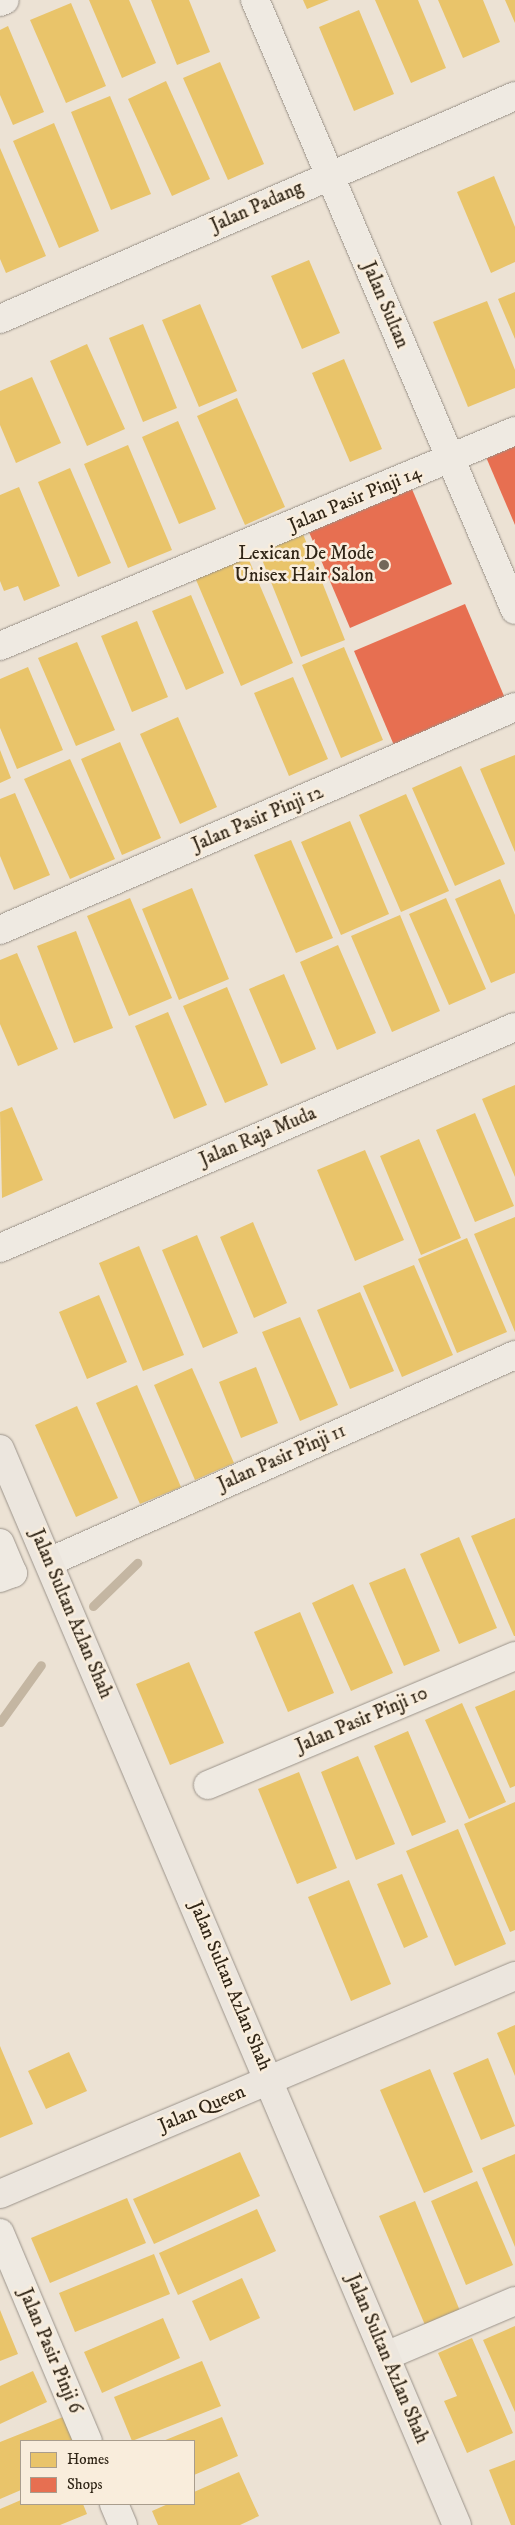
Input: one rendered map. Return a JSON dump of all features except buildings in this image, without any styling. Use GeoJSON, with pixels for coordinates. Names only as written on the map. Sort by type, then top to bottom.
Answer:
{"type":"FeatureCollection","features":[{"type":"Feature","properties":{"kind":"main road","name":"Jalan Sultan Azlan Shah"},"geometry":{"type":"LineString","coordinates":[[0,1449],[270,2080],[457,2525]]}},
{"type":"Feature","properties":{"kind":"main road","name":"Jalan Queen"},"geometry":{"type":"LineString","coordinates":[[0,2194],[515,1976]]}},
{"type":"Feature","properties":{"kind":"street"},"geometry":{"type":"LineString","coordinates":[[0,2],[5,0]]}},
{"type":"Feature","properties":{"kind":"street","name":"Jalan Sultan"},"geometry":{"type":"LineString","coordinates":[[254,0],[515,610]]}},
{"type":"Feature","properties":{"kind":"street","name":"Jalan Padang"},"geometry":{"type":"LineString","coordinates":[[0,319],[515,96]]}},
{"type":"Feature","properties":{"kind":"street","name":"Jalan Pasir Pinji 14"},"geometry":{"type":"LineString","coordinates":[[0,646],[515,431]]}},
{"type":"Feature","properties":{"kind":"street","name":"Jalan Pasir Pinji 12"},"geometry":{"type":"LineString","coordinates":[[0,930],[515,707]]}},
{"type":"Feature","properties":{"kind":"street","name":"Jalan Raja Muda"},"geometry":{"type":"LineString","coordinates":[[0,1248],[515,1027]]}},
{"type":"Feature","properties":{"kind":"street","name":"Jalan Pasir Pinji 11"},"geometry":{"type":"LineString","coordinates":[[49,1562],[515,1355]]}},
{"type":"Feature","properties":{"kind":"street"},"geometry":{"type":"LineString","coordinates":[[0,1542],[13,1573],[0,1578]]}},
{"type":"Feature","properties":{"kind":"street","name":"Jalan Pasir Pinji 10"},"geometry":{"type":"LineString","coordinates":[[208,1785],[515,1656]]}},
{"type":"Feature","properties":{"kind":"street","name":"Jalan Pasir Pinji 6"},"geometry":{"type":"LineString","coordinates":[[0,2233],[88,2440]]}},
{"type":"Feature","properties":{"kind":"street"},"geometry":{"type":"LineString","coordinates":[[386,2356],[515,2301]]}},
{"type":"Feature","properties":{"kind":"street"},"geometry":{"type":"LineString","coordinates":[[114,2505],[123,2525]]}},
{"type":"Feature","properties":{"kind":"waterway"},"geometry":{"type":"LineString","coordinates":[[93,1606],[137,1563]]}},
{"type":"Feature","properties":{"kind":"waterway"},"geometry":{"type":"LineString","coordinates":[[0,1722],[41,1665]]}},
{"type":"Feature","properties":{"kind":"place","name":"Lexican De Mode Unisex Hair Salon"},"geometry":{"type":"Point","coordinates":[384,565]}}]}
